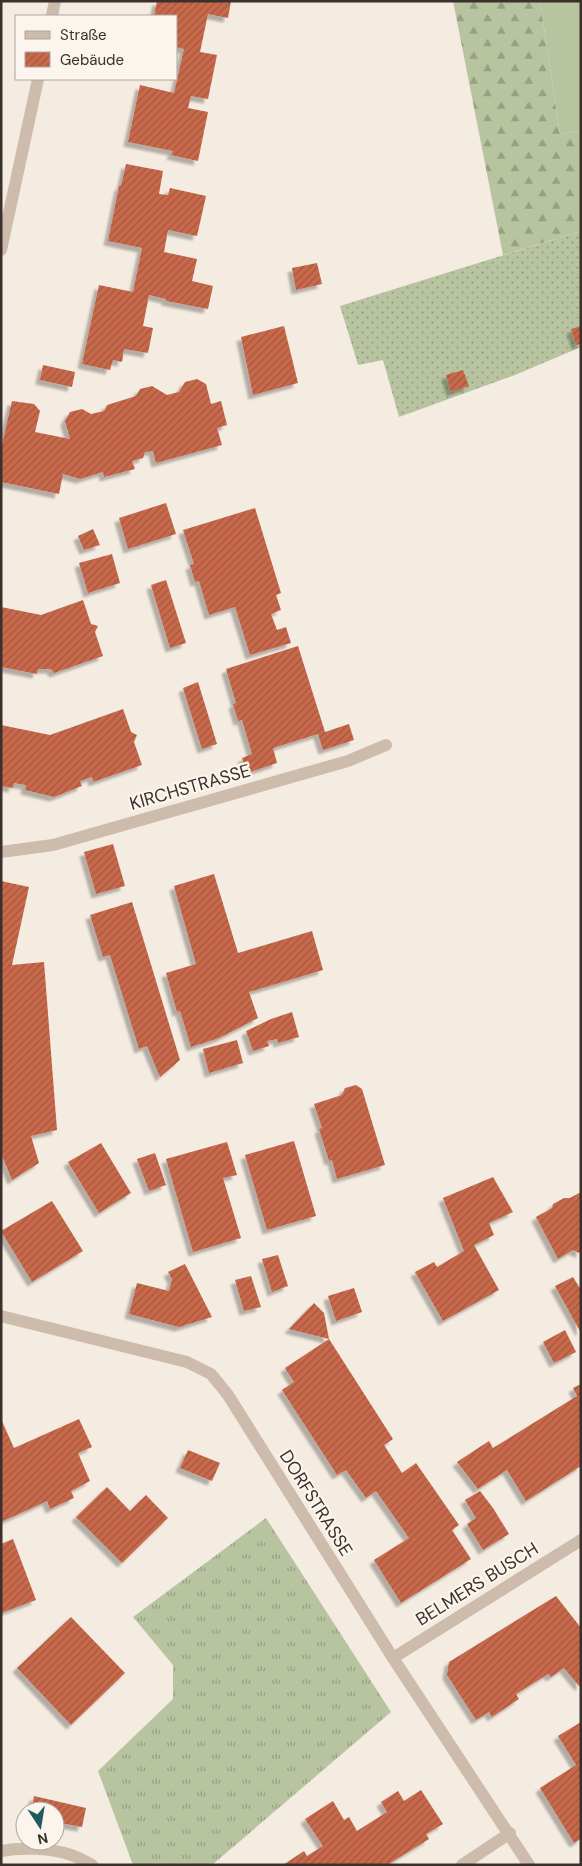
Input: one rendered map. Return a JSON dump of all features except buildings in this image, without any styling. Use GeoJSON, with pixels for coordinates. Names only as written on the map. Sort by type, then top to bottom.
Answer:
{"type":"FeatureCollection","features":[{"type":"Feature","properties":{"kind":"street"},"geometry":{"type":"LineString","coordinates":[[52,15],[55,1]]}},
{"type":"Feature","properties":{"kind":"street"},"geometry":{"type":"LineString","coordinates":[[1,250],[38,80]]}},
{"type":"Feature","properties":{"kind":"street","name":"KIRCHSTRASSE"},"geometry":{"type":"LineString","coordinates":[[1,852],[53,846],[348,760],[386,745]]}},
{"type":"Feature","properties":{"kind":"street","name":"DORFSTRASSE"},"geometry":{"type":"LineString","coordinates":[[1,1316],[187,1362],[211,1374],[228,1395],[393,1658],[510,1833],[529,1865]]}},
{"type":"Feature","properties":{"kind":"street","name":"BELMERS BUSCH"},"geometry":{"type":"LineString","coordinates":[[393,1658],[581,1540]]}},
{"type":"Feature","properties":{"kind":"street"},"geometry":{"type":"LineString","coordinates":[[462,1865],[510,1833]]}},
{"type":"Feature","properties":{"kind":"street"},"geometry":{"type":"LineString","coordinates":[[1,1851],[12,1848],[71,1854],[92,1865]]}},
{"type":"Feature","properties":{"kind":"green space"},"geometry":{"type":"Polygon","coordinates":[[[453,1],[540,1],[560,134],[581,131],[581,231],[503,255],[453,1]]]}},
{"type":"Feature","properties":{"kind":"green space"},"geometry":{"type":"Polygon","coordinates":[[[540,1],[581,1],[581,131],[560,134],[540,1]]]}},
{"type":"Feature","properties":{"kind":"green space"},"geometry":{"type":"Polygon","coordinates":[[[581,231],[581,347],[515,375],[399,417],[383,360],[358,365],[340,306],[581,231]]]}},
{"type":"Feature","properties":{"kind":"green space"},"geometry":{"type":"Polygon","coordinates":[[[266,1518],[391,1712],[212,1865],[133,1865],[98,1771],[173,1699],[173,1665],[133,1617],[266,1518]]]}}]}
